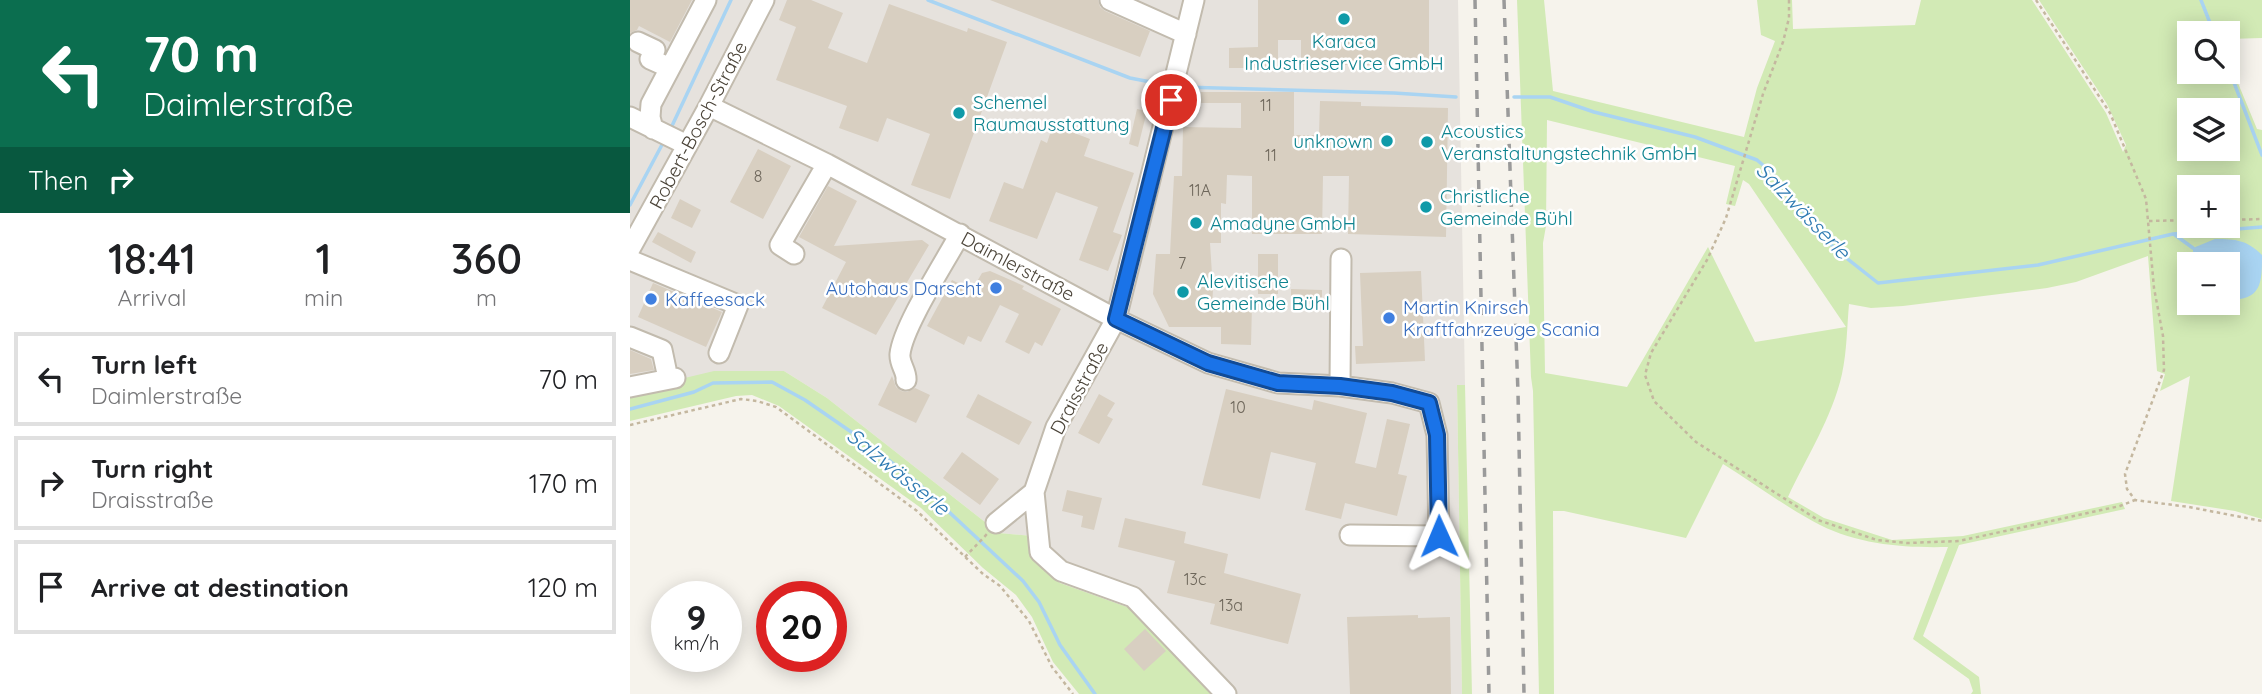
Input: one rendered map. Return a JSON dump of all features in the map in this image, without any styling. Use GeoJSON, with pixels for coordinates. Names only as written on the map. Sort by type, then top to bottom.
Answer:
{"type":"FeatureCollection","features":[{"type":"Feature","properties":{"kind":"street"},"geometry":{"type":"LineString","coordinates":[[653,131],[651,104],[706,0]]}},
{"type":"Feature","properties":{"kind":"street","name":"Robert-Bosch-Straße"},"geometry":{"type":"LineString","coordinates":[[630,249],[653,131],[709,106],[764,0]]}},
{"type":"Feature","properties":{"kind":"street"},"geometry":{"type":"LineString","coordinates":[[1110,0],[1144,7],[1186,34]]}},
{"type":"Feature","properties":{"kind":"street","name":"Draisstraße"},"geometry":{"type":"LineString","coordinates":[[1194,0],[1116,319],[1056,427],[1034,492],[1040,552],[1061,571],[1133,597],[1226,694]]}},
{"type":"Feature","properties":{"kind":"street"},"geometry":{"type":"LineString","coordinates":[[638,42],[655,50],[650,59],[670,68]]}},
{"type":"Feature","properties":{"kind":"street","name":"Daimlerstraße"},"geometry":{"type":"LineString","coordinates":[[709,106],[827,164],[1116,319],[1208,363],[1278,383],[1340,386],[1392,393],[1429,403],[1437,435],[1439,536],[1350,535]]}},
{"type":"Feature","properties":{"kind":"street"},"geometry":{"type":"LineString","coordinates":[[794,254],[780,245],[827,164]]}},
{"type":"Feature","properties":{"kind":"street"},"geometry":{"type":"LineString","coordinates":[[906,380],[900,357],[905,336],[960,234]]}},
{"type":"Feature","properties":{"kind":"street"},"geometry":{"type":"LineString","coordinates":[[1340,386],[1341,259]]}},
{"type":"Feature","properties":{"kind":"street"},"geometry":{"type":"LineString","coordinates":[[630,260],[738,305],[719,353]]}},
{"type":"Feature","properties":{"kind":"street"},"geometry":{"type":"LineString","coordinates":[[630,337],[662,351],[670,374],[630,387]]}},
{"type":"Feature","properties":{"kind":"street"},"geometry":{"type":"LineString","coordinates":[[996,523],[1034,492]]}},
{"type":"Feature","properties":{"kind":"path"},"geometry":{"type":"LineString","coordinates":[[1789,0],[1789,18],[1783,42],[1746,146],[1735,195],[1707,260],[1651,353],[1645,375],[1654,401],[1696,442],[1818,520],[1877,540],[1907,543],[1959,541],[2120,506],[2135,500],[2200,508],[2262,521]]}},
{"type":"Feature","properties":{"kind":"path"},"geometry":{"type":"LineString","coordinates":[[2036,0],[2109,113],[2146,200],[2154,288],[2163,336],[2164,370],[2124,474],[2127,489],[2135,500]]}},
{"type":"Feature","properties":{"kind":"path"},"geometry":{"type":"LineString","coordinates":[[2240,220],[2262,219]]}},
{"type":"Feature","properties":{"kind":"path"},"geometry":{"type":"LineString","coordinates":[[2149,221],[2177,220]]}},
{"type":"Feature","properties":{"kind":"path"},"geometry":{"type":"LineString","coordinates":[[630,425],[741,399],[776,407],[917,511],[1012,599],[1029,621],[1052,667],[1073,694]]}},
{"type":"Feature","properties":{"kind":"path"},"geometry":{"type":"LineString","coordinates":[[967,556],[996,523]]}},
{"type":"Feature","properties":{"kind":"shaded area"},"geometry":{"type":"Polygon","coordinates":[[[630,0],[1458,0],[1465,385],[1457,386],[1462,694],[1211,694],[1131,608],[1060,583],[1044,570],[1035,556],[1033,536],[999,533],[827,398],[784,371],[630,391],[630,0]]]}},
{"type":"Feature","properties":{"kind":"green space"},"geometry":{"type":"Polygon","coordinates":[[[1517,0],[1544,0],[1553,91],[1744,137],[1757,88],[1775,41],[1761,35],[1757,0],[1792,0],[1793,29],[1915,25],[1921,0],[2032,0],[2106,113],[2123,152],[2126,145],[2107,104],[2039,0],[2262,0],[2262,38],[2240,39],[2240,21],[2177,21],[2177,84],[2238,84],[2257,129],[2262,130],[2262,519],[2235,511],[2171,501],[2190,376],[2160,391],[2165,374],[2157,371],[2148,256],[2076,282],[2047,288],[1903,306],[1871,308],[1849,304],[1845,356],[1838,390],[1826,421],[1788,497],[1824,518],[1892,540],[1963,536],[2122,502],[2125,509],[1959,545],[1923,636],[1979,677],[1981,694],[1971,694],[1973,691],[1969,679],[1913,639],[1948,547],[1883,544],[1835,532],[1795,511],[1723,464],[1686,538],[1564,511],[1553,511],[1554,694],[1539,694],[1533,391],[1517,0]],[[1547,120],[1546,226],[1543,243],[1545,373],[1627,387],[1708,247],[1755,342],[1846,327],[1749,184],[1743,180],[1735,206],[1726,204],[1735,166],[1547,120]]]}},
{"type":"Feature","properties":{"kind":"green space"},"geometry":{"type":"Polygon","coordinates":[[[714,371],[784,371],[827,398],[999,533],[1033,536],[1035,556],[1044,570],[1060,583],[1130,608],[1211,694],[1079,694],[1053,662],[1032,617],[1016,595],[983,568],[921,508],[779,406],[752,395],[736,396],[630,421],[630,391],[714,371]]]}},
{"type":"Feature","properties":{"kind":"green space"},"geometry":{"type":"Polygon","coordinates":[[[1457,385],[1465,385],[1472,694],[1462,694],[1457,385]]]}},
{"type":"Feature","properties":{"kind":"water"},"geometry":{"type":"Polygon","coordinates":[[[2215,239],[2241,241],[2251,246],[2262,255],[2258,288],[2248,297],[2240,299],[2240,252],[2193,252],[2193,248],[2215,239]]]}},
{"type":"Feature","properties":{"kind":"building"},"geometry":{"type":"Polygon","coordinates":[[[630,0],[692,0],[670,42],[639,26],[630,33],[630,0]]]}},
{"type":"Feature","properties":{"kind":"building"},"geometry":{"type":"Polygon","coordinates":[[[787,0],[811,0],[843,13],[828,48],[867,63],[889,4],[967,32],[968,28],[1007,42],[950,199],[911,185],[930,134],[887,118],[878,142],[839,128],[847,106],[776,80],[796,27],[779,20],[787,0]]]}},
{"type":"Feature","properties":{"kind":"building"},"geometry":{"type":"Polygon","coordinates":[[[990,0],[1098,0],[1105,11],[1150,31],[1140,57],[990,0]]]}},
{"type":"Feature","properties":{"kind":"building","name":"Karaca Industrieservice GmbH"},"geometry":{"type":"Polygon","coordinates":[[[1258,0],[1429,0],[1429,65],[1301,65],[1301,40],[1278,40],[1278,68],[1229,68],[1229,48],[1258,47],[1258,0]]]}},
{"type":"Feature","properties":{"kind":"building"},"geometry":{"type":"Polygon","coordinates":[[[1201,92],[1294,92],[1294,135],[1319,135],[1320,101],[1361,102],[1361,106],[1448,108],[1446,237],[1348,234],[1349,176],[1323,176],[1322,234],[1252,234],[1252,176],[1227,175],[1226,204],[1221,203],[1221,243],[1210,243],[1212,305],[1252,305],[1251,345],[1221,344],[1221,327],[1169,327],[1153,294],[1156,254],[1170,254],[1174,176],[1182,176],[1183,127],[1241,128],[1241,103],[1201,103],[1201,92]]]}},
{"type":"Feature","properties":{"kind":"building"},"geometry":{"type":"Polygon","coordinates":[[[1137,109],[1147,111],[1138,147],[1129,144],[1137,109]]]}},
{"type":"Feature","properties":{"kind":"building"},"geometry":{"type":"Polygon","coordinates":[[[1053,125],[1090,139],[1084,156],[1134,173],[1113,232],[1122,235],[1108,271],[1079,260],[1098,207],[1056,192],[1037,239],[989,221],[1004,182],[1023,189],[1041,140],[1047,143],[1053,125]]]}},
{"type":"Feature","properties":{"kind":"building"},"geometry":{"type":"Polygon","coordinates":[[[758,149],[791,166],[763,219],[730,202],[758,149]]]}},
{"type":"Feature","properties":{"kind":"building"},"geometry":{"type":"Polygon","coordinates":[[[828,186],[857,201],[834,246],[922,240],[929,245],[876,335],[822,308],[846,262],[799,237],[828,186]]]}},
{"type":"Feature","properties":{"kind":"building"},"geometry":{"type":"Polygon","coordinates":[[[680,199],[701,210],[692,228],[671,218],[680,199]]]}},
{"type":"Feature","properties":{"kind":"building"},"geometry":{"type":"Polygon","coordinates":[[[658,232],[696,252],[691,263],[652,242],[658,232]]]}},
{"type":"Feature","properties":{"kind":"building"},"geometry":{"type":"Polygon","coordinates":[[[1258,254],[1278,254],[1278,294],[1258,294],[1258,254]]]}},
{"type":"Feature","properties":{"kind":"building"},"geometry":{"type":"Polygon","coordinates":[[[990,271],[1024,286],[1022,289],[1061,309],[1042,346],[1035,342],[1029,354],[1005,342],[1019,314],[1000,305],[981,342],[968,336],[964,345],[927,326],[952,280],[972,290],[982,273],[990,271]]]}},
{"type":"Feature","properties":{"kind":"building"},"geometry":{"type":"Polygon","coordinates":[[[1421,271],[1425,361],[1356,364],[1355,346],[1363,346],[1360,273],[1421,271]]]}},
{"type":"Feature","properties":{"kind":"building"},"geometry":{"type":"Polygon","coordinates":[[[653,283],[722,312],[706,347],[638,317],[653,283]]]}},
{"type":"Feature","properties":{"kind":"building"},"geometry":{"type":"Polygon","coordinates":[[[1291,289],[1322,290],[1322,304],[1291,304],[1291,289]]]}},
{"type":"Feature","properties":{"kind":"building"},"geometry":{"type":"Polygon","coordinates":[[[630,350],[651,359],[654,370],[630,374],[630,350]]]}},
{"type":"Feature","properties":{"kind":"building"},"geometry":{"type":"Polygon","coordinates":[[[892,376],[896,387],[901,391],[907,392],[915,388],[930,395],[916,423],[878,405],[892,376]]]}},
{"type":"Feature","properties":{"kind":"building"},"geometry":{"type":"Polygon","coordinates":[[[1226,389],[1312,410],[1314,400],[1367,413],[1355,463],[1376,468],[1387,419],[1410,424],[1398,474],[1407,476],[1397,516],[1345,503],[1341,519],[1305,510],[1316,463],[1271,452],[1260,499],[1202,485],[1226,389]]]}},
{"type":"Feature","properties":{"kind":"building"},"geometry":{"type":"Polygon","coordinates":[[[978,394],[1032,422],[1019,445],[966,417],[978,394]]]}},
{"type":"Feature","properties":{"kind":"building"},"geometry":{"type":"Polygon","coordinates":[[[1099,394],[1115,403],[1107,416],[1113,419],[1099,444],[1078,433],[1099,394]]]}},
{"type":"Feature","properties":{"kind":"building"},"geometry":{"type":"Polygon","coordinates":[[[962,452],[999,479],[980,505],[943,478],[962,452]]]}},
{"type":"Feature","properties":{"kind":"building"},"geometry":{"type":"Polygon","coordinates":[[[1067,490],[1102,498],[1094,530],[1081,527],[1083,516],[1062,511],[1067,490]]]}},
{"type":"Feature","properties":{"kind":"building"},"geometry":{"type":"Polygon","coordinates":[[[1125,518],[1186,532],[1184,543],[1228,554],[1224,573],[1301,594],[1288,644],[1210,624],[1215,604],[1167,593],[1175,561],[1118,547],[1125,518]]]}},
{"type":"Feature","properties":{"kind":"building"},"geometry":{"type":"Polygon","coordinates":[[[1418,615],[1418,618],[1450,617],[1451,694],[1350,694],[1347,617],[1418,615]]]}},
{"type":"Feature","properties":{"kind":"building"},"geometry":{"type":"Polygon","coordinates":[[[1145,629],[1166,651],[1144,671],[1124,649],[1145,629]]]}},
{"type":"Feature","properties":{"kind":"waterway","name":"Salzwässerle"},"geometry":{"type":"LineString","coordinates":[[671,128],[731,0]]}},
{"type":"Feature","properties":{"kind":"waterway","name":"Salzwässerle"},"geometry":{"type":"LineString","coordinates":[[928,0],[1130,78],[1166,85]]}},
{"type":"Feature","properties":{"kind":"waterway","name":"Salzwässerle"},"geometry":{"type":"LineString","coordinates":[[2201,0],[2209,21]]}},
{"type":"Feature","properties":{"kind":"waterway","name":"Salzwässerle"},"geometry":{"type":"LineString","coordinates":[[2235,84],[2262,155]]}},
{"type":"Feature","properties":{"kind":"waterway","name":"Salzwässerle"},"geometry":{"type":"LineString","coordinates":[[1181,87],[1456,97]]}},
{"type":"Feature","properties":{"kind":"waterway","name":"Salzwässerle"},"geometry":{"type":"LineString","coordinates":[[1514,97],[1550,97],[1594,112],[1695,137],[1757,160],[1771,172],[1835,249],[1878,283],[2038,265],[2173,234],[2262,227]]}},
{"type":"Feature","properties":{"kind":"waterway","name":"Salzwässerle"},"geometry":{"type":"LineString","coordinates":[[630,205],[664,141]]}},
{"type":"Feature","properties":{"kind":"waterway","name":"Salzwässerle"},"geometry":{"type":"LineString","coordinates":[[2175,235],[2193,248]]}},
{"type":"Feature","properties":{"kind":"waterway","name":"Salzwässerle"},"geometry":{"type":"LineString","coordinates":[[630,409],[694,392],[713,383],[772,382],[805,400],[918,483],[1023,581],[1039,602],[1060,645],[1095,694]]}},
{"type":"Feature","properties":{"kind":"railway"},"geometry":{"type":"LineString","coordinates":[[1475,0],[1489,694]]}},
{"type":"Feature","properties":{"kind":"railway"},"geometry":{"type":"LineString","coordinates":[[1504,0],[1518,393],[1524,694]]}},
{"type":"Feature","properties":{"kind":"place","name":"Karaca Industrieservice GmbH"},"geometry":{"type":"Point","coordinates":[1344,19]}},
{"type":"Feature","properties":{"kind":"place","name":"Schemel Raumausstattung"},"geometry":{"type":"Point","coordinates":[959,113]}},
{"type":"Feature","properties":{"kind":"place","name":"unknown"},"geometry":{"type":"Point","coordinates":[1387,141]}},
{"type":"Feature","properties":{"kind":"place","name":"Acoustics Veranstaltungstechnik GmbH"},"geometry":{"type":"Point","coordinates":[1427,142]}},
{"type":"Feature","properties":{"kind":"place","name":"Christliche Gemeinde Bühl"},"geometry":{"type":"Point","coordinates":[1426,207]}},
{"type":"Feature","properties":{"kind":"place","name":"Amadyne GmbH"},"geometry":{"type":"Point","coordinates":[1196,223]}},
{"type":"Feature","properties":{"kind":"place","name":"Autohaus Darscht"},"geometry":{"type":"Point","coordinates":[996,288]}},
{"type":"Feature","properties":{"kind":"place","name":"Alevitische Gemeinde Bühl"},"geometry":{"type":"Point","coordinates":[1183,292]}},
{"type":"Feature","properties":{"kind":"place","name":"Kaffeesack"},"geometry":{"type":"Point","coordinates":[651,299]}},
{"type":"Feature","properties":{"kind":"place","name":"Martin Knirsch Kraftfahrzeuge Scania"},"geometry":{"type":"Point","coordinates":[1389,318]}},
{"type":"Feature","properties":{"kind":"route"},"geometry":{"type":"LineString","coordinates":[[1171,100],[1116,319],[1208,363],[1278,383],[1340,386],[1392,393],[1429,403],[1437,435],[1439,536]]}}]}
